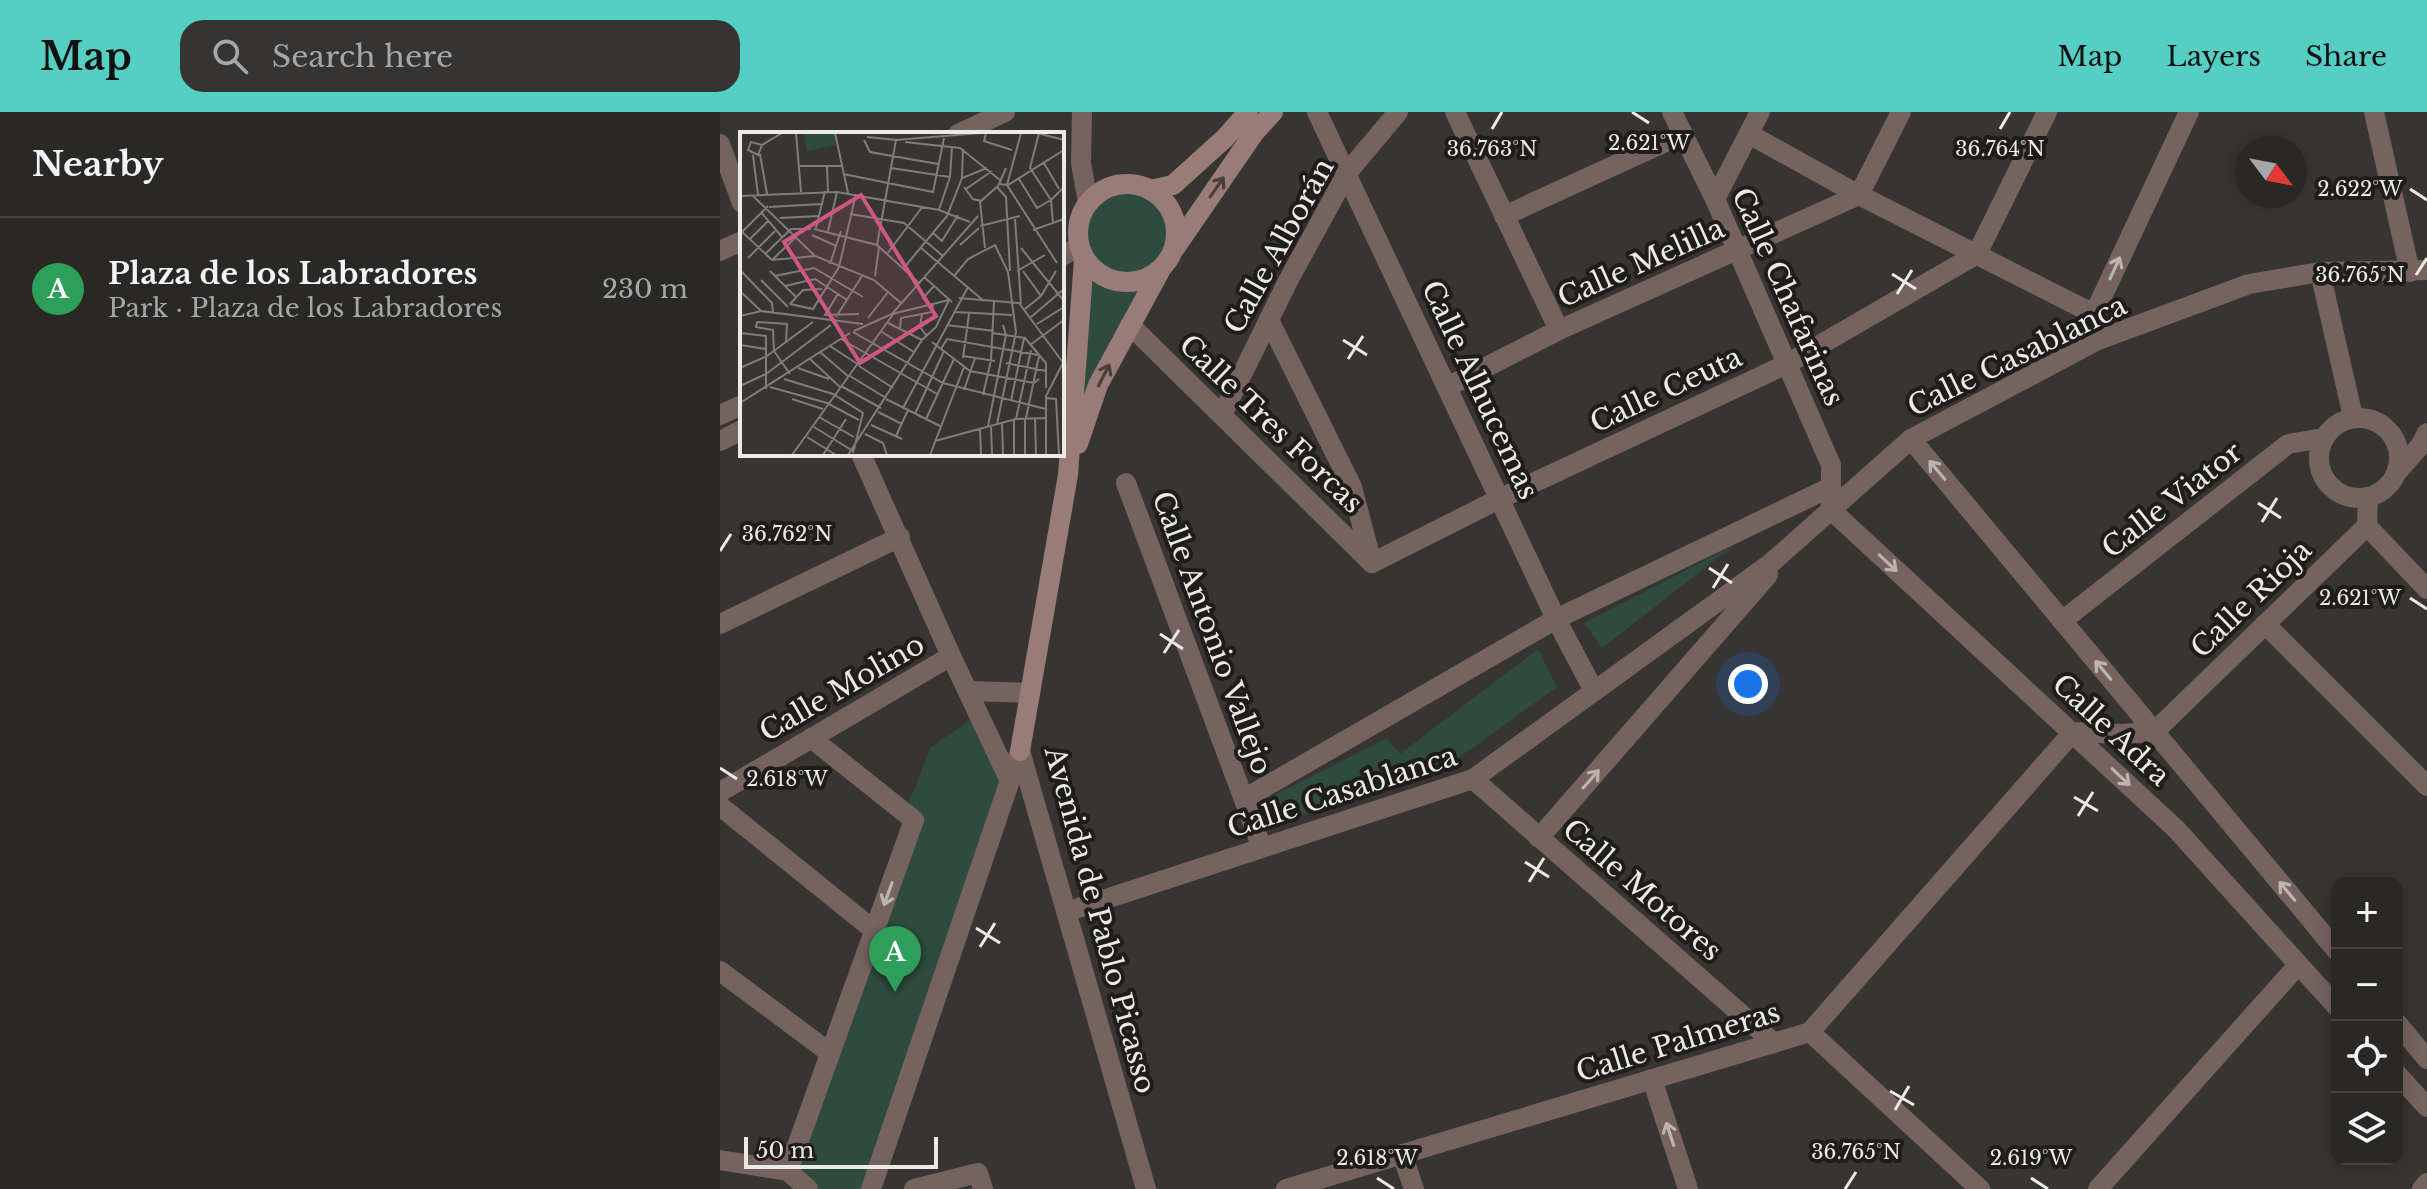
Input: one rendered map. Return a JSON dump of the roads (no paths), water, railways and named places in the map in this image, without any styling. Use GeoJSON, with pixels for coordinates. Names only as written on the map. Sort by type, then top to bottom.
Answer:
{"type":"FeatureCollection","features":[{"type":"Feature","properties":{"kind":"street"},"geometry":{"type":"LineString","coordinates":[[962,132],[1005,112]]}},
{"type":"Feature","properties":{"kind":"street"},"geometry":{"type":"LineString","coordinates":[[1082,112],[1081,163],[1088,203]]}},
{"type":"Feature","properties":{"kind":"street"},"geometry":{"type":"LineString","coordinates":[[1150,190],[1173,185],[1225,138],[1248,112]]}},
{"type":"Feature","properties":{"kind":"street","name":"Avenida de Pablo Picasso"},"geometry":{"type":"LineString","coordinates":[[1068,475],[1098,385],[1130,325],[1168,259],[1254,133],[1273,112]]}},
{"type":"Feature","properties":{"kind":"street","name":"Calle Alhucemas"},"geometry":{"type":"LineString","coordinates":[[1317,112],[1556,619],[1594,691]]}},
{"type":"Feature","properties":{"kind":"street","name":"Calle Alborán"},"geometry":{"type":"LineString","coordinates":[[1222,415],[1347,173],[1398,112]]}},
{"type":"Feature","properties":{"kind":"street"},"geometry":{"type":"LineString","coordinates":[[1455,112],[1559,330]]}},
{"type":"Feature","properties":{"kind":"street","name":"Calle Chafarinas"},"geometry":{"type":"LineString","coordinates":[[1672,112],[1715,199],[1831,465],[1831,510]]}},
{"type":"Feature","properties":{"kind":"street"},"geometry":{"type":"LineString","coordinates":[[1715,199],[1760,112]]}},
{"type":"Feature","properties":{"kind":"street"},"geometry":{"type":"LineString","coordinates":[[1859,195],[1901,112]]}},
{"type":"Feature","properties":{"kind":"street"},"geometry":{"type":"LineString","coordinates":[[1977,254],[2047,112]]}},
{"type":"Feature","properties":{"kind":"street"},"geometry":{"type":"LineString","coordinates":[[2098,340],[2094,314],[2189,112]]}},
{"type":"Feature","properties":{"kind":"street"},"geometry":{"type":"LineString","coordinates":[[2374,112],[2418,271]]}},
{"type":"Feature","properties":{"kind":"street"},"geometry":{"type":"LineString","coordinates":[[1504,216],[1683,134]]}},
{"type":"Feature","properties":{"kind":"street"},"geometry":{"type":"LineString","coordinates":[[1749,134],[1859,195],[2094,314]]}},
{"type":"Feature","properties":{"kind":"street"},"geometry":{"type":"LineString","coordinates":[[720,144],[740,198]]}},
{"type":"Feature","properties":{"kind":"street"},"geometry":{"type":"LineString","coordinates":[[1123,184],[1150,190],[1161,198],[1175,223],[1176,237],[1168,259],[1141,280],[1115,281],[1092,269],[1075,254],[1080,217],[1097,193],[1123,184]]}},
{"type":"Feature","properties":{"kind":"street","name":"Calle Melilla"},"geometry":{"type":"LineString","coordinates":[[1447,387],[1559,330],[1859,195]]}},
{"type":"Feature","properties":{"kind":"street"},"geometry":{"type":"LineString","coordinates":[[720,251],[740,242]]}},
{"type":"Feature","properties":{"kind":"street","name":"Avenida de Pablo Picasso"},"geometry":{"type":"LineString","coordinates":[[1075,254],[1068,475],[1020,751],[1146,1189]]}},
{"type":"Feature","properties":{"kind":"street","name":"Calle Ceuta"},"geometry":{"type":"LineString","coordinates":[[1372,563],[1499,499],[1787,364],[1977,254]]}},
{"type":"Feature","properties":{"kind":"street","name":"Calle Casablanca"},"geometry":{"type":"LineString","coordinates":[[1066,912],[1473,779],[1771,563],[1911,439],[2098,340],[2249,284],[2320,272],[2418,271]]}},
{"type":"Feature","properties":{"kind":"street"},"geometry":{"type":"LineString","coordinates":[[2320,272],[2353,417]]}},
{"type":"Feature","properties":{"kind":"street"},"geometry":{"type":"LineString","coordinates":[[1269,320],[1352,487],[1372,563]]}},
{"type":"Feature","properties":{"kind":"street","name":"Calle Tres Forcas"},"geometry":{"type":"LineString","coordinates":[[1130,325],[1372,563]]}},
{"type":"Feature","properties":{"kind":"street"},"geometry":{"type":"LineString","coordinates":[[720,415],[740,406]]}},
{"type":"Feature","properties":{"kind":"street"},"geometry":{"type":"LineString","coordinates":[[2397,472],[2399,450],[2390,431],[2378,422],[2353,417],[2338,423],[2323,438],[2318,459],[2321,473],[2328,485],[2351,498],[2381,492],[2425,443]]}},
{"type":"Feature","properties":{"kind":"street"},"geometry":{"type":"LineString","coordinates":[[720,441],[740,431]]}},
{"type":"Feature","properties":{"kind":"street","name":"Calle Viator"},"geometry":{"type":"LineString","coordinates":[[2062,621],[2288,444],[2323,438]]}},
{"type":"Feature","properties":{"kind":"street","name":"Calle Adra"},"geometry":{"type":"LineString","coordinates":[[1911,439],[2335,949]]}},
{"type":"Feature","properties":{"kind":"street"},"geometry":{"type":"LineString","coordinates":[[862,456],[1010,781]]}},
{"type":"Feature","properties":{"kind":"street","name":"Calle Antonio Vallejo"},"geometry":{"type":"LineString","coordinates":[[1126,483],[1262,848]]}},
{"type":"Feature","properties":{"kind":"street"},"geometry":{"type":"LineString","coordinates":[[1244,799],[1556,619],[1831,487]]}},
{"type":"Feature","properties":{"kind":"street"},"geometry":{"type":"LineString","coordinates":[[2368,497],[2367,526],[2427,589]]}},
{"type":"Feature","properties":{"kind":"street","name":"Calle Adra"},"geometry":{"type":"LineString","coordinates":[[1831,510],[2176,829],[2331,1001]]}},
{"type":"Feature","properties":{"kind":"street","name":"Calle Rioja"},"geometry":{"type":"LineString","coordinates":[[2154,732],[2367,526]]}},
{"type":"Feature","properties":{"kind":"street","name":"Calle Casablanca"},"geometry":{"type":"LineString","coordinates":[[1539,838],[1803,534]]}},
{"type":"Feature","properties":{"kind":"street"},"geometry":{"type":"LineString","coordinates":[[720,624],[900,537]]}},
{"type":"Feature","properties":{"kind":"street"},"geometry":{"type":"LineString","coordinates":[[2265,624],[2427,786]]}},
{"type":"Feature","properties":{"kind":"street","name":"Calle Molino"},"geometry":{"type":"LineString","coordinates":[[720,792],[951,656]]}},
{"type":"Feature","properties":{"kind":"street"},"geometry":{"type":"LineString","coordinates":[[968,691],[1030,693]]}},
{"type":"Feature","properties":{"kind":"street"},"geometry":{"type":"LineString","coordinates":[[2073,732],[2154,732]]}},
{"type":"Feature","properties":{"kind":"street","name":"Calle Palmeras"},"geometry":{"type":"LineString","coordinates":[[1286,1189],[1810,1032],[2073,732]]}},
{"type":"Feature","properties":{"kind":"street"},"geometry":{"type":"LineString","coordinates":[[788,1171],[914,820],[811,738]]}},
{"type":"Feature","properties":{"kind":"street"},"geometry":{"type":"LineString","coordinates":[[871,1189],[1020,751]]}},
{"type":"Feature","properties":{"kind":"street","name":"Calle Motores"},"geometry":{"type":"LineString","coordinates":[[1473,779],[1774,1043]]}},
{"type":"Feature","properties":{"kind":"street"},"geometry":{"type":"LineString","coordinates":[[720,806],[875,931]]}},
{"type":"Feature","properties":{"kind":"street"},"geometry":{"type":"LineString","coordinates":[[2098,1189],[2298,965]]}},
{"type":"Feature","properties":{"kind":"street"},"geometry":{"type":"LineString","coordinates":[[720,971],[830,1053]]}},
{"type":"Feature","properties":{"kind":"street"},"geometry":{"type":"LineString","coordinates":[[2403,1030],[2427,1059]]}},
{"type":"Feature","properties":{"kind":"street"},"geometry":{"type":"LineString","coordinates":[[1810,1032],[1980,1189]]}},
{"type":"Feature","properties":{"kind":"street"},"geometry":{"type":"LineString","coordinates":[[1652,1079],[1688,1189]]}},
{"type":"Feature","properties":{"kind":"street"},"geometry":{"type":"LineString","coordinates":[[2403,1081],[2427,1107]]}},
{"type":"Feature","properties":{"kind":"street"},"geometry":{"type":"LineString","coordinates":[[1402,1154],[1414,1189]]}},
{"type":"Feature","properties":{"kind":"street"},"geometry":{"type":"LineString","coordinates":[[720,1160],[788,1171],[808,1189]]}},
{"type":"Feature","properties":{"kind":"street"},"geometry":{"type":"LineString","coordinates":[[914,1189],[978,1173],[983,1189]]}},
{"type":"Feature","properties":{"kind":"street"},"geometry":{"type":"LineString","coordinates":[[2422,1189],[2427,1183]]}},
{"type":"Feature","properties":{"kind":"place","name":"Plaza de los Labradores"},"geometry":{"type":"Point","coordinates":[895,992]}}]}
